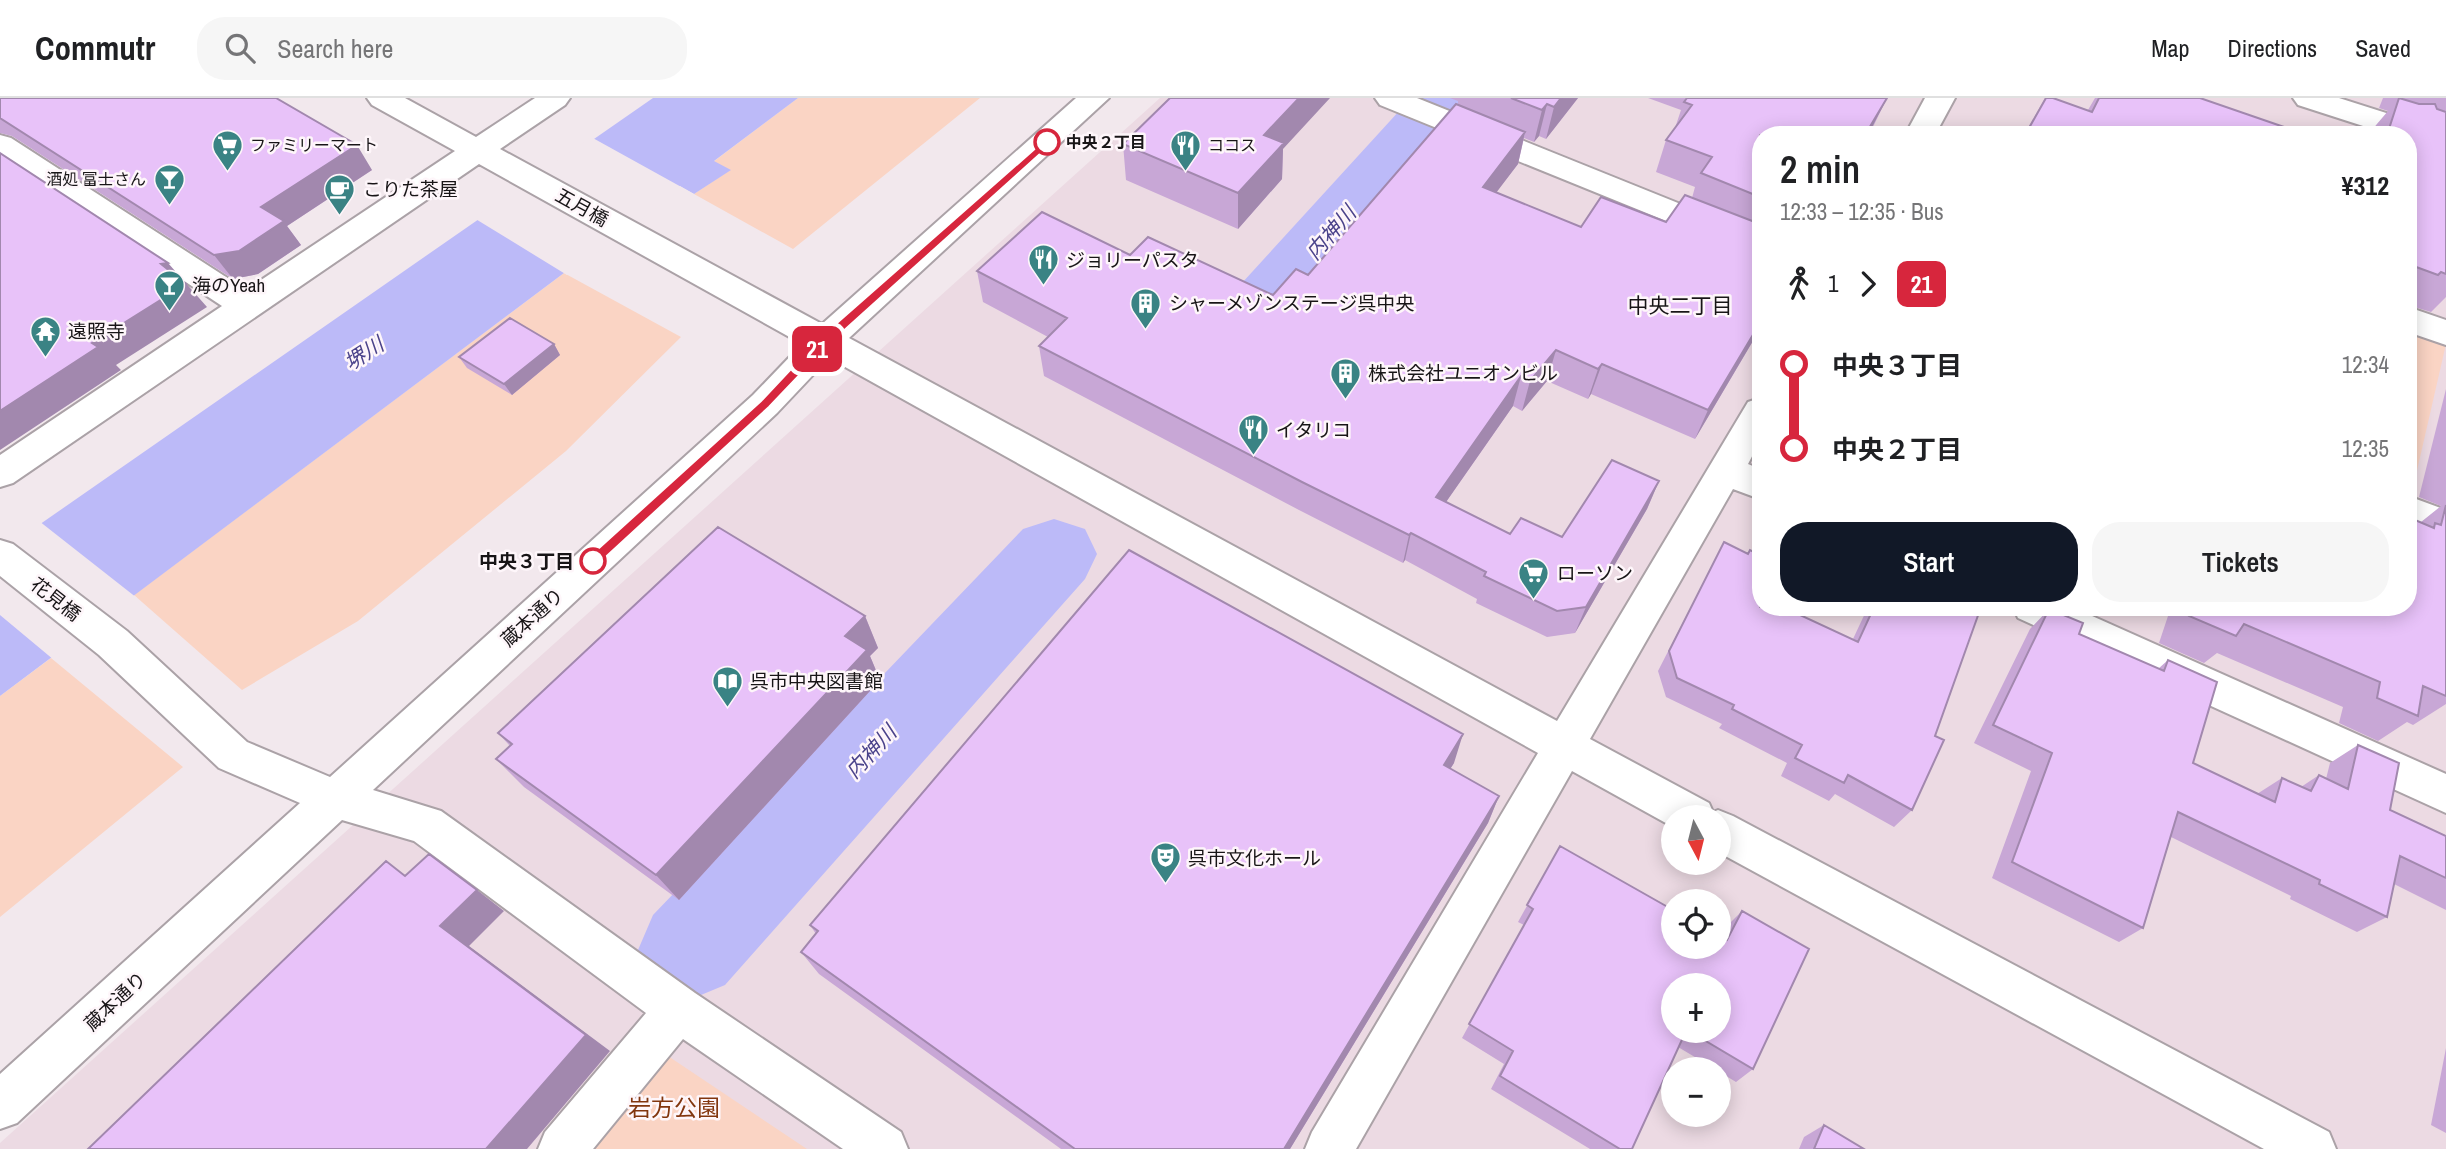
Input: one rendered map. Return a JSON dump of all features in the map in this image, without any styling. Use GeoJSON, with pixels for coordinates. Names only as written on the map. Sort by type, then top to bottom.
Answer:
{"type":"FeatureCollection","features":[{"type":"Feature","properties":{"kind":"street","name":"五月橋"},"geometry":{"type":"LineString","coordinates":[[382,98],[1672,805]]}},
{"type":"Feature","properties":{"kind":"street"},"geometry":{"type":"LineString","coordinates":[[0,473],[555,98]]}},
{"type":"Feature","properties":{"kind":"street","name":"蔵本通り"},"geometry":{"type":"LineString","coordinates":[[0,1106],[765,404],[825,341],[1094,98]]}},
{"type":"Feature","properties":{"kind":"street"},"geometry":{"type":"LineString","coordinates":[[1390,98],[1752,245]]}},
{"type":"Feature","properties":{"kind":"street"},"geometry":{"type":"LineString","coordinates":[[1925,126],[1940,98]]}},
{"type":"Feature","properties":{"kind":"street"},"geometry":{"type":"LineString","coordinates":[[2308,98],[2367,107],[2410,126]]}},
{"type":"Feature","properties":{"kind":"street"},"geometry":{"type":"LineString","coordinates":[[2417,129],[2446,142]]}},
{"type":"Feature","properties":{"kind":"street"},"geometry":{"type":"LineString","coordinates":[[0,145],[246,306]]}},
{"type":"Feature","properties":{"kind":"street"},"geometry":{"type":"LineString","coordinates":[[2417,322],[2446,333]]}},
{"type":"Feature","properties":{"kind":"street"},"geometry":{"type":"LineString","coordinates":[[1329,1149],[1565,748],[1744,477],[1752,444]]}},
{"type":"Feature","properties":{"kind":"street"},"geometry":{"type":"LineString","coordinates":[[2417,515],[2446,526]]}},
{"type":"Feature","properties":{"kind":"street","name":"花見橋"},"geometry":{"type":"LineString","coordinates":[[0,555],[113,643],[233,755],[333,798],[426,825],[680,1009],[884,1149]]}},
{"type":"Feature","properties":{"kind":"street"},"geometry":{"type":"LineString","coordinates":[[2052,616],[2446,794]]}},
{"type":"Feature","properties":{"kind":"street"},"geometry":{"type":"LineString","coordinates":[[1731,838],[2312,1149]]}},
{"type":"Feature","properties":{"kind":"street"},"geometry":{"type":"LineString","coordinates":[[562,1149],[680,1009]]}},
{"type":"Feature","properties":{"kind":"shaded area"},"geometry":{"type":"Polygon","coordinates":[[[1160,98],[2446,98],[2446,1149],[0,1149],[0,1143],[1160,98]]]}},
{"type":"Feature","properties":{"kind":"green space"},"geometry":{"type":"Polygon","coordinates":[[[798,98],[980,98],[793,249],[694,194],[730,170],[713,162],[798,98]]]}},
{"type":"Feature","properties":{"kind":"green space"},"geometry":{"type":"Polygon","coordinates":[[[564,273],[681,337],[566,451],[358,621],[242,690],[134,595],[564,273]]]}},
{"type":"Feature","properties":{"kind":"green space"},"geometry":{"type":"Polygon","coordinates":[[[2417,333],[2446,344],[2417,471],[2417,333]]]}},
{"type":"Feature","properties":{"kind":"green space"},"geometry":{"type":"Polygon","coordinates":[[[51,658],[183,767],[0,917],[0,696],[51,658]]]}},
{"type":"Feature","properties":{"kind":"green space","name":"岩方公園"},"geometry":{"type":"Polygon","coordinates":[[[665,1054],[807,1149],[586,1149],[665,1054]]]}},
{"type":"Feature","properties":{"kind":"water","name":"堺川"},"geometry":{"type":"Polygon","coordinates":[[[653,98],[798,98],[714,161],[731,170],[694,194],[680,186],[0,696],[0,552],[653,98]]]}},
{"type":"Feature","properties":{"kind":"pier"},"geometry":{"type":"Polygon","coordinates":[[[591,137],[694,194],[691,197],[680,190],[567,275],[474,218],[591,137]]]}},
{"type":"Feature","properties":{"kind":"pier"},"geometry":{"type":"Polygon","coordinates":[[[39,521],[137,598],[54,660],[0,615],[0,548],[39,521]]]}},
{"type":"Feature","properties":{"kind":"building"},"geometry":{"type":"Polygon","coordinates":[[[0,98],[276,98],[357,145],[261,207],[284,221],[239,251],[214,255],[0,118],[0,98]]]}},
{"type":"Feature","properties":{"kind":"building"},"geometry":{"type":"Polygon","coordinates":[[[1170,98],[1299,98],[1264,135],[1284,143],[1238,193],[1123,144],[1170,98]]]}},
{"type":"Feature","properties":{"kind":"building"},"geometry":{"type":"Polygon","coordinates":[[[1511,98],[1561,98],[1554,107],[1547,104],[1542,110],[1511,98]]]}},
{"type":"Feature","properties":{"kind":"building"},"geometry":{"type":"Polygon","coordinates":[[[1687,98],[1887,98],[1870,126],[1752,126],[1752,194],[1701,173],[1712,157],[1666,140],[1692,105],[1684,102],[1687,98]]]}},
{"type":"Feature","properties":{"kind":"building"},"geometry":{"type":"Polygon","coordinates":[[[2046,98],[2092,112],[2099,98],[2200,98],[2281,126],[2030,126],[2046,98]]]}},
{"type":"Feature","properties":{"kind":"building"},"geometry":{"type":"Polygon","coordinates":[[[2399,98],[2419,104],[2435,104],[2437,109],[2446,112],[2446,274],[2441,272],[2438,275],[2417,267],[2417,126],[2390,126],[2399,98]]]}},
{"type":"Feature","properties":{"kind":"building"},"geometry":{"type":"Polygon","coordinates":[[[1456,104],[1525,132],[1483,187],[1581,227],[1601,197],[1666,222],[1685,195],[1752,221],[1752,336],[1708,410],[1602,364],[1598,369],[1556,350],[1530,381],[1521,376],[1436,497],[1510,534],[1521,518],[1562,537],[1612,460],[1659,481],[1586,607],[1557,611],[1484,576],[1486,572],[1411,533],[1409,535],[1302,482],[1039,346],[1067,318],[977,271],[1042,212],[1130,255],[1148,237],[1273,295],[1296,269],[1308,275],[1456,104]]]}},
{"type":"Feature","properties":{"kind":"building"},"geometry":{"type":"Polygon","coordinates":[[[0,153],[168,263],[161,264],[186,284],[92,343],[98,347],[0,411],[0,153]]]}},
{"type":"Feature","properties":{"kind":"building"},"geometry":{"type":"Polygon","coordinates":[[[510,318],[554,344],[504,384],[459,357],[510,318]]]}},
{"type":"Feature","properties":{"kind":"building"},"geometry":{"type":"Polygon","coordinates":[[[2446,505],[2446,696],[2423,686],[2418,716],[2377,698],[2380,682],[2244,624],[2236,636],[2189,616],[2417,616],[2417,521],[2434,528],[2435,523],[2441,525],[2446,505]]]}},
{"type":"Feature","properties":{"kind":"building"},"geometry":{"type":"Polygon","coordinates":[[[718,527],[865,616],[845,636],[867,650],[656,875],[496,759],[512,744],[498,733],[718,527]]]}},
{"type":"Feature","properties":{"kind":"building"},"geometry":{"type":"Polygon","coordinates":[[[1724,542],[1748,554],[1752,551],[1752,616],[1802,616],[1858,642],[1870,616],[1978,616],[1935,736],[1944,740],[1912,810],[1848,775],[1844,783],[1795,758],[1802,745],[1732,709],[1734,705],[1677,678],[1669,651],[1724,542]]]}},
{"type":"Feature","properties":{"kind":"building","name":"呉市文化ホール"},"geometry":{"type":"Polygon","coordinates":[[[1129,550],[1463,734],[1444,765],[1499,796],[1284,1149],[1075,1149],[801,952],[818,931],[810,925],[1129,550]]]}},
{"type":"Feature","properties":{"kind":"building"},"geometry":{"type":"Polygon","coordinates":[[[2046,616],[2066,616],[2083,623],[2079,634],[2164,671],[2168,660],[2217,682],[2193,763],[2275,802],[2282,778],[2311,791],[2319,775],[2348,789],[2358,745],[2399,763],[2390,810],[2446,836],[2446,878],[2400,856],[2387,917],[2319,884],[2320,880],[2178,812],[2143,928],[2012,862],[2052,753],[1993,725],[2046,616]]]}},
{"type":"Feature","properties":{"kind":"building"},"geometry":{"type":"Polygon","coordinates":[[[1560,846],[1661,903],[1661,959],[1731,959],[1731,932],[1742,911],[1809,949],[1753,1069],[1709,1043],[1731,1043],[1731,973],[1661,973],[1661,1043],[1681,1043],[1674,1057],[1661,1057],[1661,1086],[1632,1149],[1620,1149],[1500,1076],[1513,1051],[1469,1024],[1533,909],[1527,905],[1560,846]]]}},
{"type":"Feature","properties":{"kind":"building"},"geometry":{"type":"Polygon","coordinates":[[[429,854],[477,890],[440,926],[586,1035],[486,1149],[88,1149],[386,861],[405,876],[429,854]]]}},
{"type":"Feature","properties":{"kind":"building"},"geometry":{"type":"Polygon","coordinates":[[[1824,1125],[1864,1149],[1814,1149],[1824,1125]]]}},
{"type":"Feature","properties":{"kind":"waterway","name":"内神川"},"geometry":{"type":"LineString","coordinates":[[1217,362],[1449,98]]}},
{"type":"Feature","properties":{"kind":"waterway","name":"内神川"},"geometry":{"type":"LineString","coordinates":[[689,950],[1054,554]]}},
{"type":"Feature","properties":{"kind":"bus line","name":"21"},"geometry":{"type":"LineString","coordinates":[[593,561],[765,404],[825,341],[1047,142]]}},
{"type":"Feature","properties":{"kind":"place","name":"中央２丁目"},"geometry":{"type":"Point","coordinates":[1047,142]}},
{"type":"Feature","properties":{"kind":"place","name":"ファミリーマート"},"geometry":{"type":"Point","coordinates":[227,172]}},
{"type":"Feature","properties":{"kind":"place","name":"ココス"},"geometry":{"type":"Point","coordinates":[1185,172]}},
{"type":"Feature","properties":{"kind":"place","name":"酒処 富士さん"},"geometry":{"type":"Point","coordinates":[169,206]}},
{"type":"Feature","properties":{"kind":"place","name":"こりた茶屋"},"geometry":{"type":"Point","coordinates":[340,216]}},
{"type":"Feature","properties":{"kind":"place","name":"ジョリーパスタ"},"geometry":{"type":"Point","coordinates":[1043,287]}},
{"type":"Feature","properties":{"kind":"place","name":"海のYeah"},"geometry":{"type":"Point","coordinates":[169,312]}},
{"type":"Feature","properties":{"kind":"place","name":"シャーメゾンステージ呉中央"},"geometry":{"type":"Point","coordinates":[1146,330]}},
{"type":"Feature","properties":{"kind":"place","name":"遠照寺"},"geometry":{"type":"Point","coordinates":[45,358]}},
{"type":"Feature","properties":{"kind":"place","name":"株式会社ユニオンビル"},"geometry":{"type":"Point","coordinates":[1345,400]}},
{"type":"Feature","properties":{"kind":"place","name":"イタリコ"},"geometry":{"type":"Point","coordinates":[1253,457]}},
{"type":"Feature","properties":{"kind":"place","name":"中央３丁目"},"geometry":{"type":"Point","coordinates":[593,561]}},
{"type":"Feature","properties":{"kind":"place","name":"ローソン"},"geometry":{"type":"Point","coordinates":[1534,600]}},
{"type":"Feature","properties":{"kind":"place","name":"呉市中央図書館"},"geometry":{"type":"Point","coordinates":[727,708]}},
{"type":"Feature","properties":{"kind":"place","name":"呉市文化ホール"},"geometry":{"type":"Point","coordinates":[1165,885]}},
{"type":"Feature","properties":{"kind":"district","name":"中央二丁目"},"geometry":{"type":"Point","coordinates":[1680,306]}}]}
